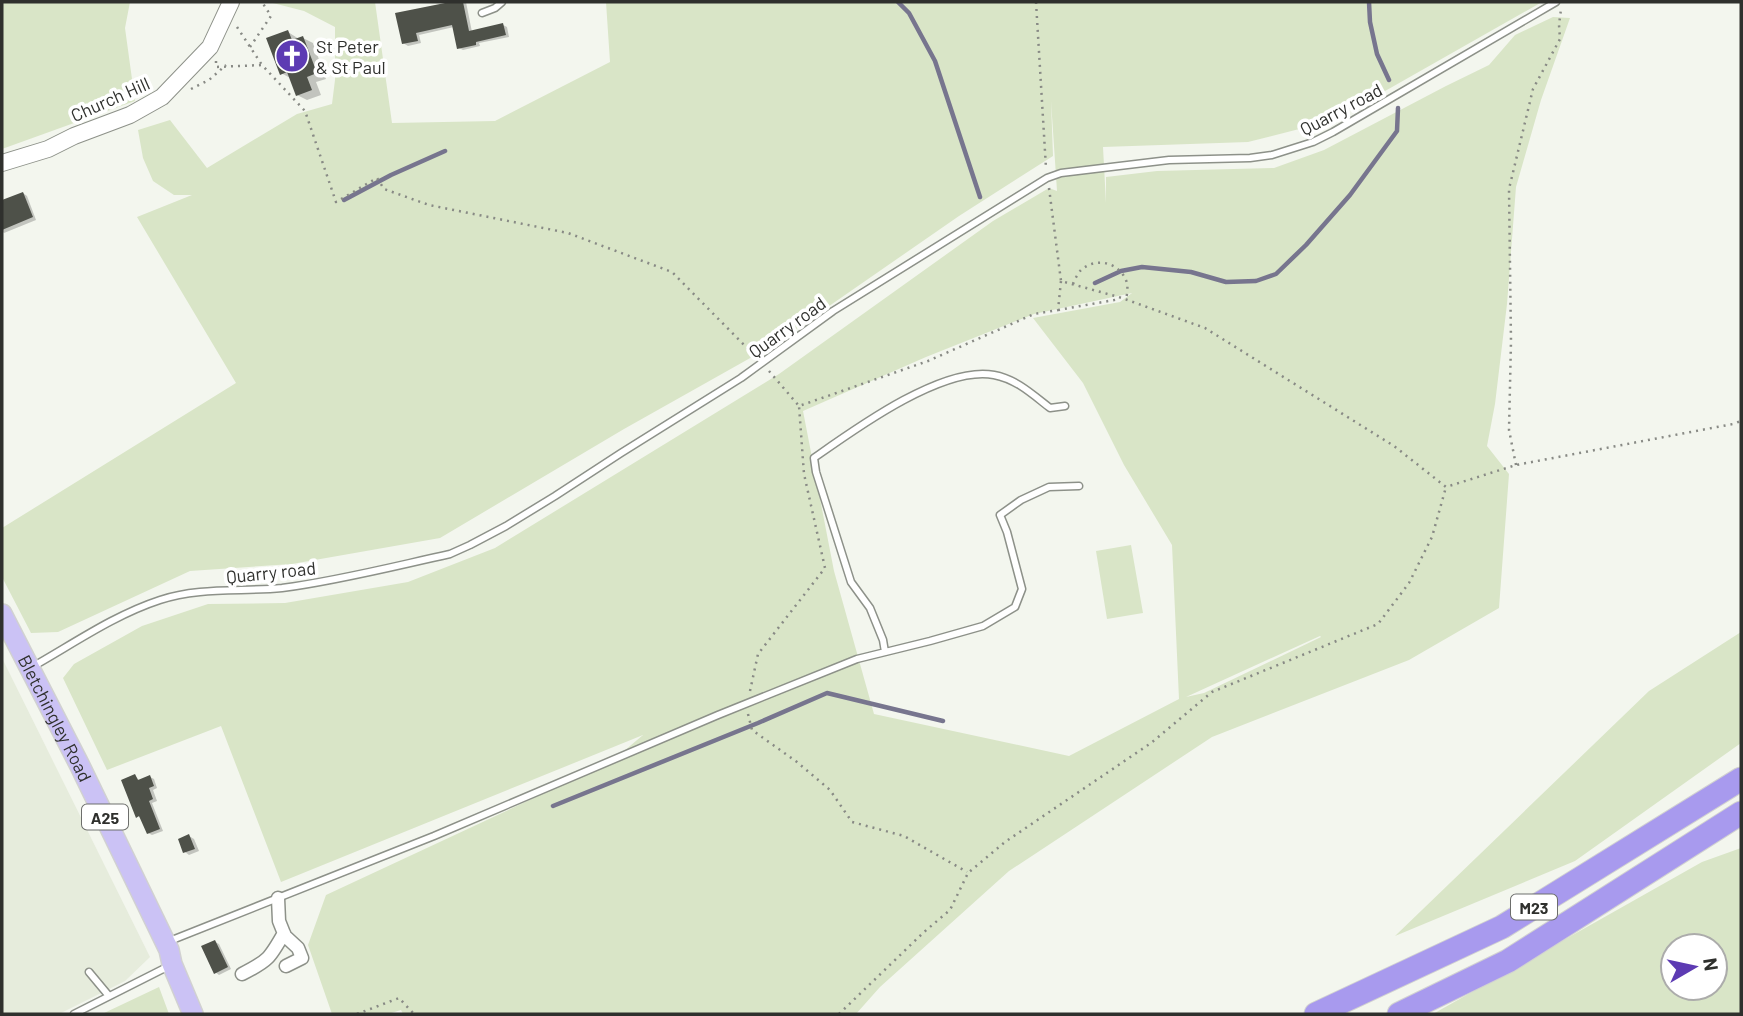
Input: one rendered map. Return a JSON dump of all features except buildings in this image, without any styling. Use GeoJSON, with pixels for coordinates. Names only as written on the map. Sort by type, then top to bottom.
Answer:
{"type":"FeatureCollection","features":[{"type":"Feature","properties":{"kind":"highway","name":"M23"},"geometry":{"type":"LineString","coordinates":[[1316,1014],[1502,927],[1741,779]]}},
{"type":"Feature","properties":{"kind":"highway","name":"M23"},"geometry":{"type":"LineString","coordinates":[[1399,1014],[1508,961],[1741,813]]}},
{"type":"Feature","properties":{"kind":"main road","name":"Bletchingley Road"},"geometry":{"type":"LineString","coordinates":[[2,614],[166,943],[193,1014]]}},
{"type":"Feature","properties":{"kind":"street","name":"Church Hill"},"geometry":{"type":"LineString","coordinates":[[2,163],[48,149],[130,115],[162,97],[210,47],[228,6]]}},
{"type":"Feature","properties":{"kind":"street"},"geometry":{"type":"LineString","coordinates":[[278,898],[279,921],[285,936],[298,948],[302,958],[286,966]]}},
{"type":"Feature","properties":{"kind":"street"},"geometry":{"type":"LineString","coordinates":[[242,974],[262,964],[274,952],[284,933]]}},
{"type":"Feature","properties":{"kind":"lane"},"geometry":{"type":"LineString","coordinates":[[482,13],[502,2]]}},
{"type":"Feature","properties":{"kind":"lane","name":"Quarry road"},"geometry":{"type":"LineString","coordinates":[[30,668],[116,619],[162,599],[184,594],[281,588],[450,554],[506,526],[555,496],[741,378],[833,311],[1047,178],[1061,173],[1169,160],[1250,158],[1297,148],[1341,127],[1556,2]]}},
{"type":"Feature","properties":{"kind":"lane"},"geometry":{"type":"LineString","coordinates":[[885,652],[870,608],[851,582],[814,458],[860,426],[916,394],[958,376],[993,374],[1019,383],[1050,408],[1065,406]]}},
{"type":"Feature","properties":{"kind":"lane"},"geometry":{"type":"LineString","coordinates":[[166,943],[433,836],[857,659],[983,626],[1016,607],[1022,589],[1000,514],[1021,500],[1049,487],[1079,486]]}},
{"type":"Feature","properties":{"kind":"lane"},"geometry":{"type":"LineString","coordinates":[[74,1014],[172,964]]}},
{"type":"Feature","properties":{"kind":"lane"},"geometry":{"type":"LineString","coordinates":[[89,972],[109,996]]}},
{"type":"Feature","properties":{"kind":"path"},"geometry":{"type":"LineString","coordinates":[[250,47],[271,16],[262,2]]}},
{"type":"Feature","properties":{"kind":"path"},"geometry":{"type":"LineString","coordinates":[[1036,2],[1047,178],[1061,281],[1058,310]]}},
{"type":"Feature","properties":{"kind":"path"},"geometry":{"type":"LineString","coordinates":[[1516,465],[1508,430],[1511,341],[1509,189],[1533,89],[1560,39],[1562,2]]}},
{"type":"Feature","properties":{"kind":"path"},"geometry":{"type":"LineString","coordinates":[[228,6],[262,65],[305,111],[336,202],[377,178],[384,189],[429,205],[568,233],[672,272],[762,363],[799,406],[804,474],[825,568],[758,654],[745,704],[752,730],[830,790],[852,822],[904,836],[968,873]]}},
{"type":"Feature","properties":{"kind":"path"},"geometry":{"type":"LineString","coordinates":[[217,31],[216,67],[262,65]]}},
{"type":"Feature","properties":{"kind":"path"},"geometry":{"type":"LineString","coordinates":[[1073,284],[1080,271],[1086,267],[1093,263],[1108,263],[1121,271],[1128,285],[1124,299]]}},
{"type":"Feature","properties":{"kind":"path"},"geometry":{"type":"LineString","coordinates":[[1061,281],[1124,299],[1205,328],[1394,446],[1446,487]]}},
{"type":"Feature","properties":{"kind":"path"},"geometry":{"type":"LineString","coordinates":[[799,406],[928,360],[1034,314],[1124,299]]}},
{"type":"Feature","properties":{"kind":"path"},"geometry":{"type":"LineString","coordinates":[[1446,487],[1516,465],[1741,421]]}},
{"type":"Feature","properties":{"kind":"path"},"geometry":{"type":"LineString","coordinates":[[839,1014],[950,910],[968,873],[1005,842],[1151,743],[1212,692],[1378,624],[1409,583],[1432,537],[1446,487]]}},
{"type":"Feature","properties":{"kind":"path"},"geometry":{"type":"LineString","coordinates":[[357,1014],[400,998],[414,1014]]}},
{"type":"Feature","properties":{"kind":"shaded area"},"geometry":{"type":"Polygon","coordinates":[[[2,658],[150,957],[125,981],[59,1014],[2,1014],[2,658]]]}},
{"type":"Feature","properties":{"kind":"green space"},"geometry":{"type":"Polygon","coordinates":[[[2,2],[130,2],[125,28],[135,101],[2,149],[2,2]]]}},
{"type":"Feature","properties":{"kind":"green space"},"geometry":{"type":"Polygon","coordinates":[[[269,2],[375,2],[392,123],[495,121],[610,62],[606,2],[1542,2],[1371,99],[1311,126],[1248,142],[1103,147],[1106,203],[1106,177],[1157,171],[1274,168],[1324,150],[1489,65],[1515,35],[1553,17],[1570,18],[1541,100],[1516,187],[1507,304],[1487,446],[1509,474],[1499,608],[1409,660],[1212,737],[1009,871],[880,987],[856,1014],[403,1014],[401,1010],[388,1014],[332,1014],[308,945],[326,895],[611,762],[643,735],[281,882],[221,726],[107,770],[63,678],[74,664],[142,626],[208,604],[285,603],[408,582],[495,548],[779,374],[993,221],[1049,188],[1057,191],[1051,101],[1053,156],[959,216],[770,347],[624,429],[440,538],[292,564],[190,571],[58,632],[31,633],[2,577],[2,528],[236,383],[137,217],[192,195],[174,195],[153,181],[143,158],[138,130],[170,120],[207,168],[297,114],[332,104],[335,27],[304,11],[269,2]],[[1132,293],[1034,314],[926,357],[803,411],[834,571],[874,714],[1069,756],[1179,699],[1172,545],[1124,465],[1083,383],[1033,318],[1120,302],[1132,293]],[[1320,636],[1186,697],[1204,693],[1320,636]]]}},
{"type":"Feature","properties":{"kind":"green space"},"geometry":{"type":"Polygon","coordinates":[[[1131,545],[1143,613],[1107,619],[1096,551],[1131,545]]]}},
{"type":"Feature","properties":{"kind":"green space"},"geometry":{"type":"Polygon","coordinates":[[[1741,632],[1741,743],[1575,861],[1395,936],[1649,691],[1741,632]]]}},
{"type":"Feature","properties":{"kind":"green space"},"geometry":{"type":"Polygon","coordinates":[[[1741,848],[1741,1014],[1433,1014],[1702,862],[1741,848]]]}},
{"type":"Feature","properties":{"kind":"green space"},"geometry":{"type":"Polygon","coordinates":[[[159,987],[169,1014],[102,1014],[159,987]]]}},
{"type":"Feature","properties":{"kind":"waterway"},"geometry":{"type":"LineString","coordinates":[[898,2],[909,13],[935,61],[980,197]]}},
{"type":"Feature","properties":{"kind":"waterway"},"geometry":{"type":"LineString","coordinates":[[1369,2],[1377,54],[1389,80]]}},
{"type":"Feature","properties":{"kind":"waterway"},"geometry":{"type":"LineString","coordinates":[[1095,283],[1121,271],[1142,267],[1191,272],[1226,282],[1256,281],[1276,274],[1350,195],[1397,131],[1398,108]]}},
{"type":"Feature","properties":{"kind":"waterway"},"geometry":{"type":"LineString","coordinates":[[344,200],[445,151]]}},
{"type":"Feature","properties":{"kind":"waterway"},"geometry":{"type":"LineString","coordinates":[[553,806],[827,693],[943,721]]}},
{"type":"Feature","properties":{"kind":"place","name":"St Peter & St Paul"},"geometry":{"type":"Point","coordinates":[292,56]}}]}
